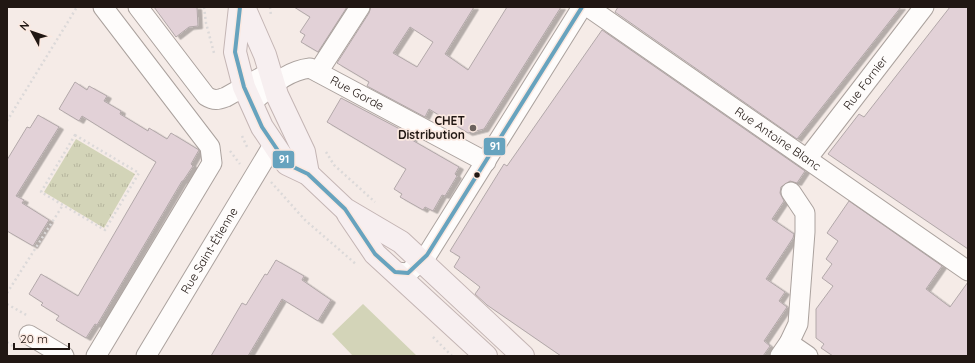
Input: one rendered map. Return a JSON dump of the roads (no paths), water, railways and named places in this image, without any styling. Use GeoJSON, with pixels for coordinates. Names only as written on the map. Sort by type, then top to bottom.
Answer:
{"type":"FeatureCollection","features":[{"type":"Feature","properties":{"kind":"main road"},"geometry":{"type":"LineString","coordinates":[[240,7],[235,52],[247,95],[273,146],[287,164],[308,174],[345,209],[401,242],[523,356]]}},
{"type":"Feature","properties":{"kind":"main road"},"geometry":{"type":"LineString","coordinates":[[244,7],[265,55],[277,95],[304,152],[308,174]]}},
{"type":"Feature","properties":{"kind":"main road"},"geometry":{"type":"LineString","coordinates":[[345,209],[375,254],[486,356]]}},
{"type":"Feature","properties":{"kind":"street"},"geometry":{"type":"LineString","coordinates":[[96,356],[212,163],[210,147],[103,7]]}},
{"type":"Feature","properties":{"kind":"street","name":"Rue Gorde"},"geometry":{"type":"LineString","coordinates":[[138,7],[206,96],[212,100],[247,95],[272,78],[310,68],[486,162]]}},
{"type":"Feature","properties":{"kind":"street"},"geometry":{"type":"LineString","coordinates":[[318,72],[360,7]]}},
{"type":"Feature","properties":{"kind":"street"},"geometry":{"type":"LineString","coordinates":[[395,272],[408,273],[421,262],[486,162],[582,7]]}},
{"type":"Feature","properties":{"kind":"street","name":"Rue Antoine Blanc"},"geometry":{"type":"LineString","coordinates":[[588,7],[968,272]]}},
{"type":"Feature","properties":{"kind":"street","name":"Rue Fornier"},"geometry":{"type":"LineString","coordinates":[[807,159],[924,7]]}},
{"type":"Feature","properties":{"kind":"street","name":"Rue Saint-Étienne"},"geometry":{"type":"LineString","coordinates":[[146,356],[273,146]]}},
{"type":"Feature","properties":{"kind":"street"},"geometry":{"type":"LineString","coordinates":[[791,192],[805,213],[805,232],[798,324],[785,350],[808,356]]}},
{"type":"Feature","properties":{"kind":"street"},"geometry":{"type":"LineString","coordinates":[[29,335],[64,356]]}},
{"type":"Feature","properties":{"kind":"place","name":"CHET Distribution"},"geometry":{"type":"Point","coordinates":[473,128]}}]}
